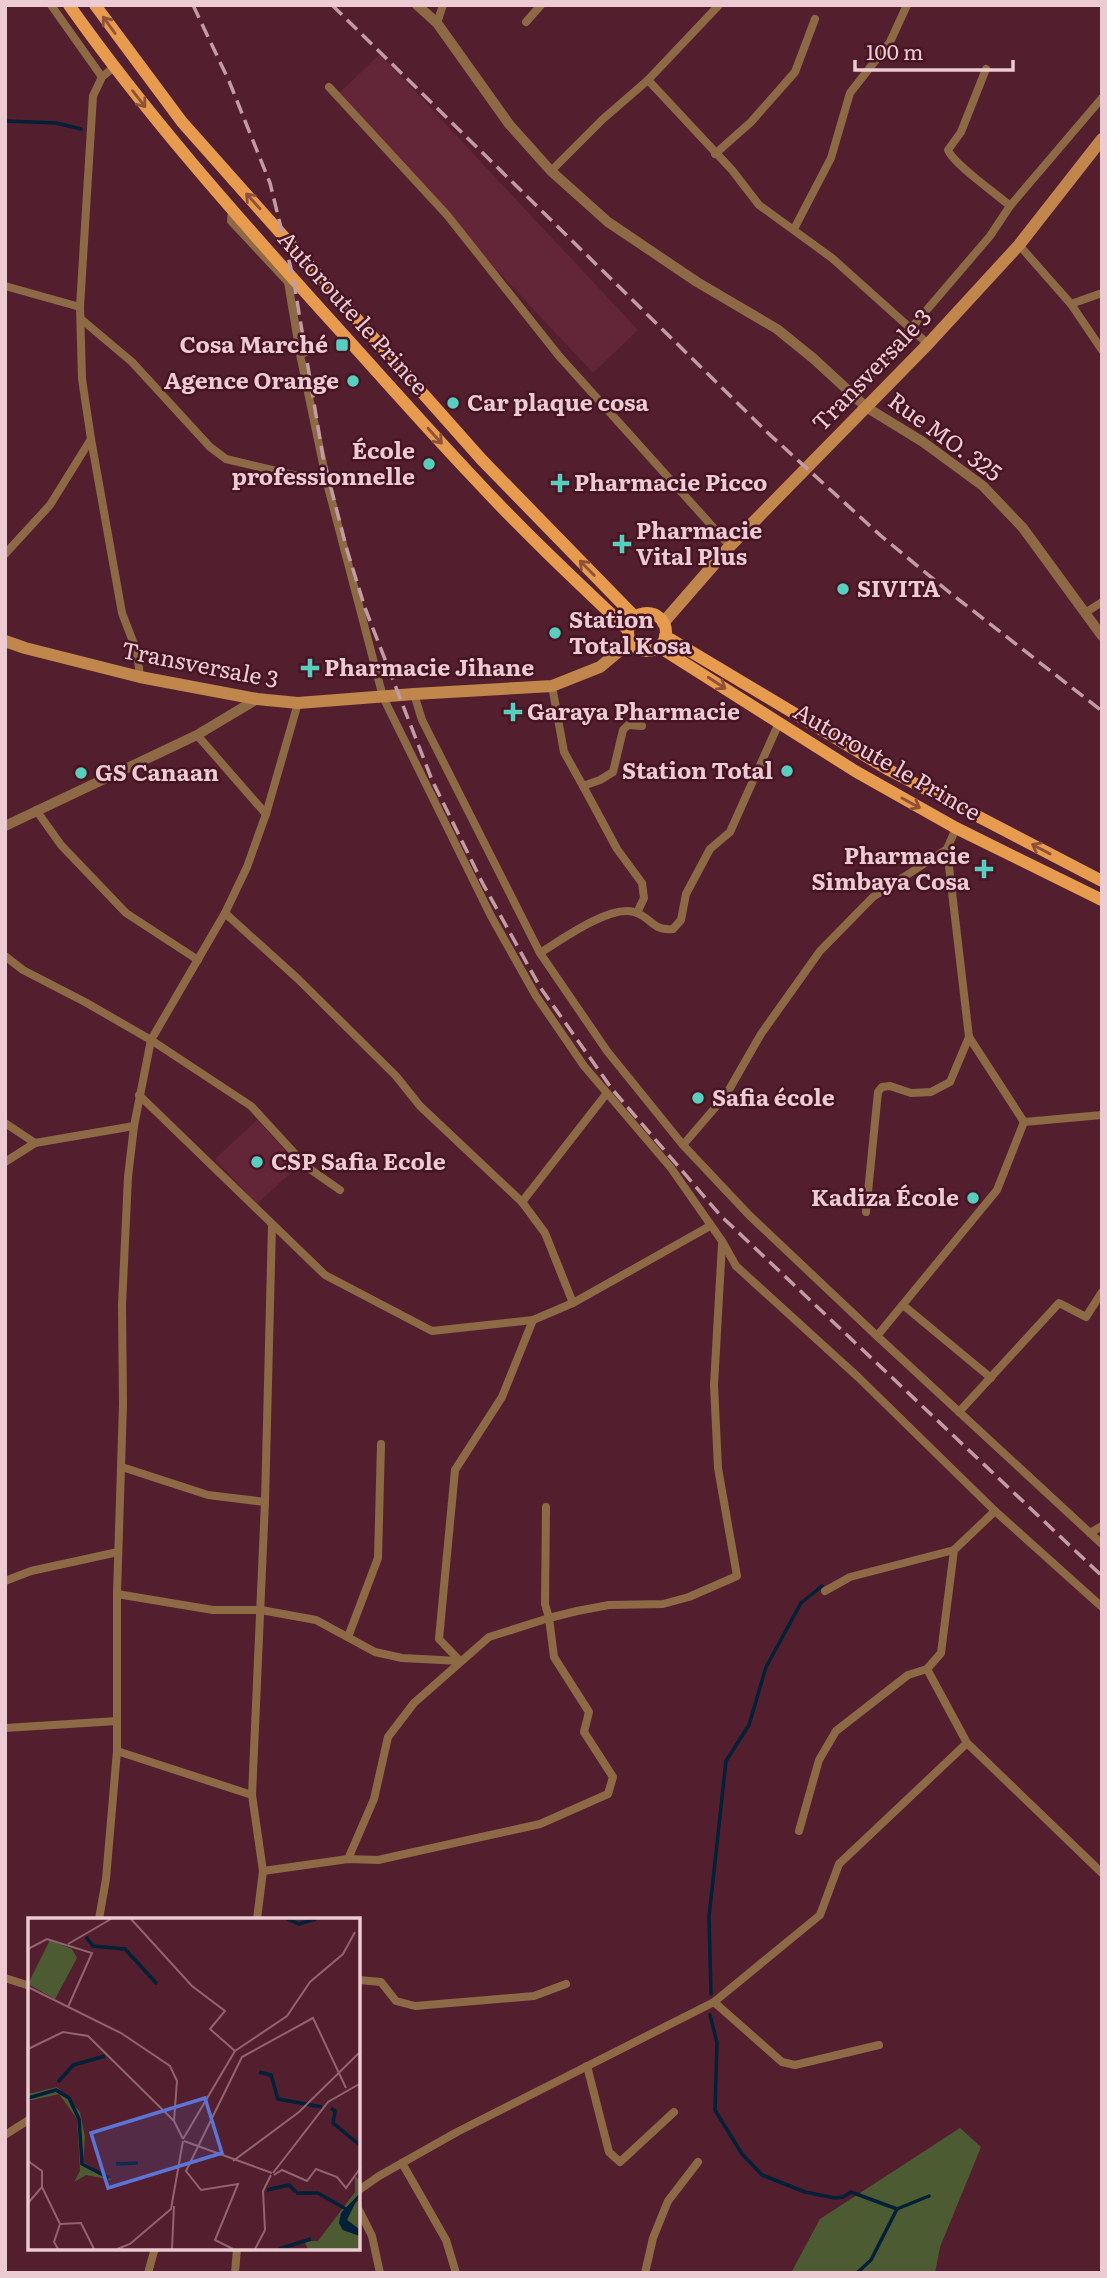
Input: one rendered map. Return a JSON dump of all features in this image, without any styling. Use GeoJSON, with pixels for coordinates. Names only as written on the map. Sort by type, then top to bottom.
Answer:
{"type":"FeatureCollection","features":[{"type":"Feature","properties":{"kind":"main road","name":"Autoroute le Prince"},"geometry":{"type":"LineString","coordinates":[[69,5],[167,134],[232,209],[472,477],[629,636]]}},
{"type":"Feature","properties":{"kind":"main road","name":"Autoroute le Prince"},"geometry":{"type":"LineString","coordinates":[[95,5],[182,122],[482,460],[635,617]]}},
{"type":"Feature","properties":{"kind":"main road","name":"Transversale 3"},"geometry":{"type":"LineString","coordinates":[[663,635],[730,546],[928,344],[1019,245],[1102,139]]}},
{"type":"Feature","properties":{"kind":"main road"},"geometry":{"type":"LineString","coordinates":[[648,613],[654,615],[663,635],[655,650],[644,652],[634,647],[629,636],[635,617],[648,613]]}},
{"type":"Feature","properties":{"kind":"main road","name":"Autoroute le Prince"},"geometry":{"type":"LineString","coordinates":[[663,635],[779,723],[855,771],[956,828],[1102,900]]}},
{"type":"Feature","properties":{"kind":"main road","name":"Autoroute le Prince"},"geometry":{"type":"LineString","coordinates":[[663,635],[889,770],[1102,881]]}},
{"type":"Feature","properties":{"kind":"main road","name":"Transversale 3"},"geometry":{"type":"LineString","coordinates":[[5,641],[140,677],[298,703],[552,686],[600,667],[629,636]]}},
{"type":"Feature","properties":{"kind":"street"},"geometry":{"type":"LineString","coordinates":[[51,5],[102,77]]}},
{"type":"Feature","properties":{"kind":"street","name":"Rue MO. 325"},"geometry":{"type":"LineString","coordinates":[[416,5],[437,23],[509,124],[551,171],[608,222],[697,282],[777,329],[866,407],[923,442],[983,486],[1023,528],[1102,636]]}},
{"type":"Feature","properties":{"kind":"street"},"geometry":{"type":"LineString","coordinates":[[437,23],[443,5]]}},
{"type":"Feature","properties":{"kind":"street"},"geometry":{"type":"LineString","coordinates":[[526,22],[541,5]]}},
{"type":"Feature","properties":{"kind":"street"},"geometry":{"type":"LineString","coordinates":[[551,171],[603,119],[648,80],[719,5]]}},
{"type":"Feature","properties":{"kind":"street"},"geometry":{"type":"LineString","coordinates":[[794,229],[831,159],[850,93],[890,42],[907,5]]}},
{"type":"Feature","properties":{"kind":"street"},"geometry":{"type":"LineString","coordinates":[[715,154],[751,122],[795,72],[815,19]]}},
{"type":"Feature","properties":{"kind":"street"},"geometry":{"type":"LineString","coordinates":[[114,67],[102,77],[93,96],[80,307],[82,379],[122,613],[137,652],[140,677]]}},
{"type":"Feature","properties":{"kind":"street"},"geometry":{"type":"LineString","coordinates":[[986,69],[961,132],[948,150],[949,155],[1010,206]]}},
{"type":"Feature","properties":{"kind":"street"},"geometry":{"type":"LineString","coordinates":[[648,80],[732,170],[759,205],[831,258],[928,344]]}},
{"type":"Feature","properties":{"kind":"street"},"geometry":{"type":"LineString","coordinates":[[329,87],[447,215],[559,356],[730,546]]}},
{"type":"Feature","properties":{"kind":"street"},"geometry":{"type":"LineString","coordinates":[[854,395],[990,236],[1010,206],[1102,98]]}},
{"type":"Feature","properties":{"kind":"street"},"geometry":{"type":"LineString","coordinates":[[232,209],[231,221],[288,282],[327,483],[383,697],[491,916],[536,996],[584,1066],[671,1168],[722,1241],[736,1266],[1102,1607]]}},
{"type":"Feature","properties":{"kind":"street"},"geometry":{"type":"LineString","coordinates":[[1019,245],[1071,304],[1102,350]]}},
{"type":"Feature","properties":{"kind":"street"},"geometry":{"type":"LineString","coordinates":[[5,286],[80,307]]}},
{"type":"Feature","properties":{"kind":"street"},"geometry":{"type":"LineString","coordinates":[[1071,304],[1102,293]]}},
{"type":"Feature","properties":{"kind":"street"},"geometry":{"type":"LineString","coordinates":[[81,319],[132,362],[211,447],[226,459],[327,483]]}},
{"type":"Feature","properties":{"kind":"street"},"geometry":{"type":"LineString","coordinates":[[5,554],[50,505],[91,439]]}},
{"type":"Feature","properties":{"kind":"street"},"geometry":{"type":"LineString","coordinates":[[1085,613],[1102,602]]}},
{"type":"Feature","properties":{"kind":"street"},"geometry":{"type":"LineString","coordinates":[[552,686],[564,752],[617,849],[642,883],[643,898],[637,913]]}},
{"type":"Feature","properties":{"kind":"street"},"geometry":{"type":"LineString","coordinates":[[414,694],[422,720],[540,953],[607,1051],[682,1145],[749,1215],[1102,1544]]}},
{"type":"Feature","properties":{"kind":"street"},"geometry":{"type":"LineString","coordinates":[[5,827],[197,735],[257,698]]}},
{"type":"Feature","properties":{"kind":"street"},"geometry":{"type":"LineString","coordinates":[[99,1918],[106,1879],[117,1751],[122,1305],[128,1177],[139,1095],[150,1040],[225,913],[247,867],[266,814],[298,703]]}},
{"type":"Feature","properties":{"kind":"street"},"geometry":{"type":"LineString","coordinates":[[540,953],[589,921],[626,911],[637,913],[661,930],[673,929],[681,920],[686,894],[710,849],[730,832],[779,723]]}},
{"type":"Feature","properties":{"kind":"street"},"geometry":{"type":"LineString","coordinates":[[583,786],[613,772],[623,730],[628,724],[642,726]]}},
{"type":"Feature","properties":{"kind":"street"},"geometry":{"type":"LineString","coordinates":[[197,735],[266,814]]}},
{"type":"Feature","properties":{"kind":"street"},"geometry":{"type":"LineString","coordinates":[[36,810],[61,845],[126,913],[198,960]]}},
{"type":"Feature","properties":{"kind":"street"},"geometry":{"type":"LineString","coordinates":[[956,828],[947,849],[969,1037],[1024,1122]]}},
{"type":"Feature","properties":{"kind":"street"},"geometry":{"type":"LineString","coordinates":[[682,1145],[726,1095],[761,1034],[820,951],[873,897],[947,849]]}},
{"type":"Feature","properties":{"kind":"street"},"geometry":{"type":"LineString","coordinates":[[225,913],[298,979],[396,1076],[420,1106],[522,1202],[545,1233],[573,1303]]}},
{"type":"Feature","properties":{"kind":"street"},"geometry":{"type":"LineString","coordinates":[[5,956],[23,970],[150,1040],[251,1106],[307,1167],[340,1190]]}},
{"type":"Feature","properties":{"kind":"street"},"geometry":{"type":"LineString","coordinates":[[866,1212],[878,1092],[882,1087],[890,1086],[911,1093],[931,1092],[950,1082],[969,1037]]}},
{"type":"Feature","properties":{"kind":"street"},"geometry":{"type":"LineString","coordinates":[[522,1202],[607,1093]]}},
{"type":"Feature","properties":{"kind":"street"},"geometry":{"type":"LineString","coordinates":[[139,1095],[326,1275],[432,1331],[533,1320],[573,1303],[710,1226]]}},
{"type":"Feature","properties":{"kind":"street"},"geometry":{"type":"LineString","coordinates":[[1024,1122],[1102,1115]]}},
{"type":"Feature","properties":{"kind":"street"},"geometry":{"type":"LineString","coordinates":[[877,1336],[997,1190],[1024,1122]]}},
{"type":"Feature","properties":{"kind":"street"},"geometry":{"type":"LineString","coordinates":[[5,1123],[35,1143]]}},
{"type":"Feature","properties":{"kind":"street"},"geometry":{"type":"LineString","coordinates":[[5,1162],[35,1143],[134,1126]]}},
{"type":"Feature","properties":{"kind":"street"},"geometry":{"type":"LineString","coordinates":[[257,1918],[263,1871],[253,1795],[265,1502],[272,1225]]}},
{"type":"Feature","properties":{"kind":"street"},"geometry":{"type":"LineString","coordinates":[[348,1859],[374,1799],[388,1737],[414,1703],[489,1637],[549,1618],[609,1605],[663,1604],[689,1597],[737,1576],[718,1468],[715,1385],[722,1241]]}},
{"type":"Feature","properties":{"kind":"street"},"geometry":{"type":"LineString","coordinates":[[959,1412],[1059,1303],[1086,1317],[1102,1292]]}},
{"type":"Feature","properties":{"kind":"street"},"geometry":{"type":"LineString","coordinates":[[903,1305],[991,1378]]}},
{"type":"Feature","properties":{"kind":"street"},"geometry":{"type":"LineString","coordinates":[[460,1661],[439,1639],[455,1470],[502,1398],[533,1320]]}},
{"type":"Feature","properties":{"kind":"street"},"geometry":{"type":"LineString","coordinates":[[348,1637],[378,1558],[381,1444]]}},
{"type":"Feature","properties":{"kind":"street"},"geometry":{"type":"LineString","coordinates":[[122,1466],[208,1495],[265,1502]]}},
{"type":"Feature","properties":{"kind":"street"},"geometry":{"type":"LineString","coordinates":[[263,1871],[348,1859],[378,1860],[540,1824],[608,1794],[613,1777],[584,1732],[589,1712],[554,1657],[545,1604],[546,1507]]}},
{"type":"Feature","properties":{"kind":"street"},"geometry":{"type":"LineString","coordinates":[[825,1591],[850,1577],[954,1550],[996,1511]]}},
{"type":"Feature","properties":{"kind":"street"},"geometry":{"type":"LineString","coordinates":[[1090,1533],[1102,1526]]}},
{"type":"Feature","properties":{"kind":"street"},"geometry":{"type":"LineString","coordinates":[[799,1831],[819,1760],[836,1731],[908,1675],[927,1669],[940,1653],[954,1550]]}},
{"type":"Feature","properties":{"kind":"street"},"geometry":{"type":"LineString","coordinates":[[5,1581],[31,1572],[118,1552]]}},
{"type":"Feature","properties":{"kind":"street"},"geometry":{"type":"LineString","coordinates":[[117,1594],[213,1610],[261,1610],[316,1620],[375,1652],[460,1661]]}},
{"type":"Feature","properties":{"kind":"street"},"geometry":{"type":"LineString","coordinates":[[927,1669],[967,1743],[1102,1872]]}},
{"type":"Feature","properties":{"kind":"street"},"geometry":{"type":"LineString","coordinates":[[5,1728],[117,1721]]}},
{"type":"Feature","properties":{"kind":"street"},"geometry":{"type":"LineString","coordinates":[[360,2189],[457,2132],[714,2002],[820,1915],[839,1864],[967,1743]]}},
{"type":"Feature","properties":{"kind":"street"},"geometry":{"type":"LineString","coordinates":[[117,1751],[253,1795]]}},
{"type":"Feature","properties":{"kind":"street"},"geometry":{"type":"LineString","coordinates":[[5,1979],[28,1985]]}},
{"type":"Feature","properties":{"kind":"street"},"geometry":{"type":"LineString","coordinates":[[360,1980],[381,1982],[396,2001],[415,2006],[534,1996],[566,1984]]}},
{"type":"Feature","properties":{"kind":"street"},"geometry":{"type":"LineString","coordinates":[[714,2002],[782,2062],[795,2065],[879,2045]]}},
{"type":"Feature","properties":{"kind":"street"},"geometry":{"type":"LineString","coordinates":[[587,2066],[609,2152],[620,2162],[674,2112]]}},
{"type":"Feature","properties":{"kind":"street"},"geometry":{"type":"LineString","coordinates":[[6,2133],[28,2120]]}},
{"type":"Feature","properties":{"kind":"street"},"geometry":{"type":"LineString","coordinates":[[645,2273],[653,2238],[668,2201],[698,2162]]}},
{"type":"Feature","properties":{"kind":"street"},"geometry":{"type":"LineString","coordinates":[[402,2163],[446,2240],[456,2273]]}},
{"type":"Feature","properties":{"kind":"street"},"geometry":{"type":"LineString","coordinates":[[360,2212],[372,2236],[380,2273]]}},
{"type":"Feature","properties":{"kind":"street"},"geometry":{"type":"LineString","coordinates":[[148,2273],[154,2250]]}},
{"type":"Feature","properties":{"kind":"street"},"geometry":{"type":"LineString","coordinates":[[237,2250],[235,2269],[243,2273]]}},
{"type":"Feature","properties":{"kind":"shaded area"},"geometry":{"type":"Polygon","coordinates":[[[380,54],[638,330],[593,373],[335,97],[380,54]]]}},
{"type":"Feature","properties":{"kind":"shaded area","name":"CSP Safia Ecole"},"geometry":{"type":"Polygon","coordinates":[[[257,1120],[299,1165],[257,1204],[215,1159],[257,1120]]]}},
{"type":"Feature","properties":{"kind":"green space"},"geometry":{"type":"Polygon","coordinates":[[[960,2128],[981,2147],[940,2247],[935,2273],[791,2273],[820,2219],[960,2128]]]}},
{"type":"Feature","properties":{"kind":"waterway"},"geometry":{"type":"LineString","coordinates":[[5,121],[56,123],[81,129]]}},
{"type":"Feature","properties":{"kind":"waterway"},"geometry":{"type":"LineString","coordinates":[[711,1994],[709,1917],[726,1761],[749,1725],[766,1667],[801,1603],[822,1586]]}},
{"type":"Feature","properties":{"kind":"waterway"},"geometry":{"type":"LineString","coordinates":[[710,2015],[717,2043],[715,2110],[742,2154],[762,2175],[805,2192],[835,2198],[851,2192],[897,2209]]}},
{"type":"Feature","properties":{"kind":"waterway"},"geometry":{"type":"LineString","coordinates":[[857,2273],[871,2260],[897,2209],[929,2196]]}},
{"type":"Feature","properties":{"kind":"railway"},"geometry":{"type":"LineString","coordinates":[[193,5],[229,81],[270,183],[293,277],[323,457],[365,608],[432,780],[483,884],[540,987],[612,1089],[720,1215],[1102,1576]]}},
{"type":"Feature","properties":{"kind":"railway"},"geometry":{"type":"LineString","coordinates":[[332,5],[768,433],[880,535],[1102,711]]}},
{"type":"Feature","properties":{"kind":"place","name":"Cosa Marché"},"geometry":{"type":"Point","coordinates":[342,345]}},
{"type":"Feature","properties":{"kind":"place","name":"Agence Orange"},"geometry":{"type":"Point","coordinates":[353,381]}},
{"type":"Feature","properties":{"kind":"place","name":"Car plaque cosa"},"geometry":{"type":"Point","coordinates":[453,403]}},
{"type":"Feature","properties":{"kind":"place","name":"École professionnelle"},"geometry":{"type":"Point","coordinates":[429,464]}},
{"type":"Feature","properties":{"kind":"place","name":"Pharmacie Picco"},"geometry":{"type":"Point","coordinates":[560,483]}},
{"type":"Feature","properties":{"kind":"place","name":"Pharmacie Vital Plus"},"geometry":{"type":"Point","coordinates":[622,544]}},
{"type":"Feature","properties":{"kind":"place","name":"SIVITA"},"geometry":{"type":"Point","coordinates":[843,589]}},
{"type":"Feature","properties":{"kind":"place","name":"Station Total Kosa"},"geometry":{"type":"Point","coordinates":[555,633]}},
{"type":"Feature","properties":{"kind":"place","name":"Pharmacie Jihane"},"geometry":{"type":"Point","coordinates":[310,668]}},
{"type":"Feature","properties":{"kind":"place","name":"Garaya Pharmacie"},"geometry":{"type":"Point","coordinates":[513,712]}},
{"type":"Feature","properties":{"kind":"place","name":"Station Total"},"geometry":{"type":"Point","coordinates":[787,771]}},
{"type":"Feature","properties":{"kind":"place","name":"GS Canaan"},"geometry":{"type":"Point","coordinates":[81,773]}},
{"type":"Feature","properties":{"kind":"place","name":"Pharmacie Simbaya Cosa"},"geometry":{"type":"Point","coordinates":[984,869]}},
{"type":"Feature","properties":{"kind":"place","name":"Safia école"},"geometry":{"type":"Point","coordinates":[698,1098]}},
{"type":"Feature","properties":{"kind":"place","name":"CSP Safia Ecole"},"geometry":{"type":"Point","coordinates":[257,1162]}},
{"type":"Feature","properties":{"kind":"place","name":"Kadiza École"},"geometry":{"type":"Point","coordinates":[973,1198]}}]}
